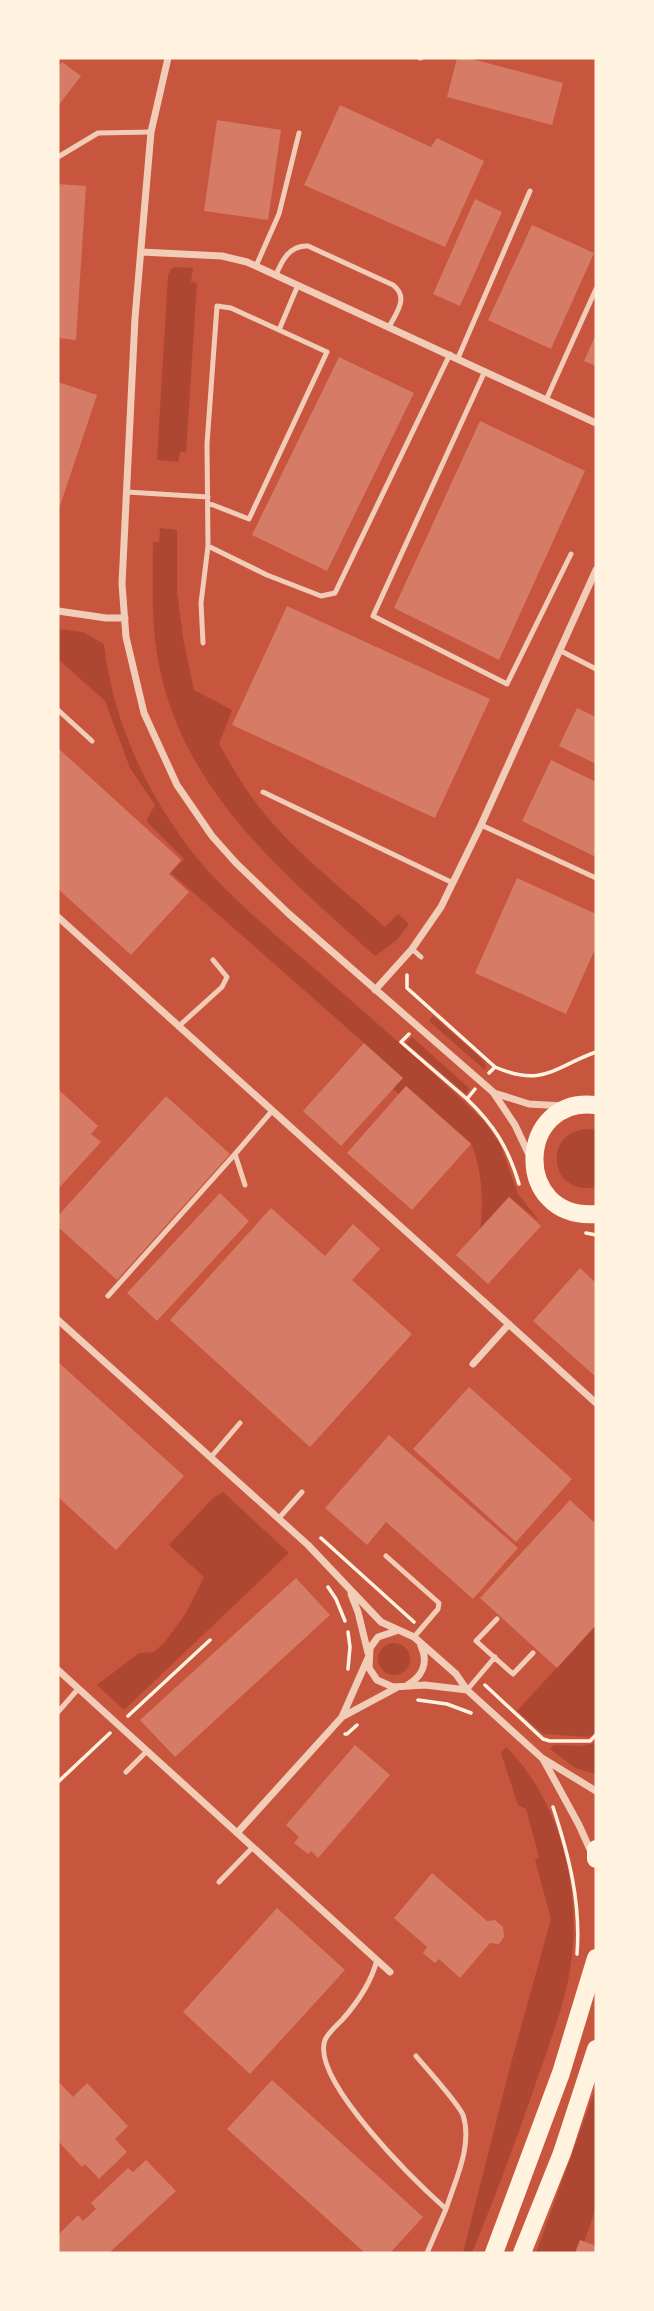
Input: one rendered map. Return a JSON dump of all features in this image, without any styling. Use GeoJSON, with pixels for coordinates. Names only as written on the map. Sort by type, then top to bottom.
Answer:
{"type":"FeatureCollection","features":[{"type":"Feature","properties":{"kind":"main road"},"geometry":{"type":"LineString","coordinates":[[595,1103],[573,1107],[558,1114],[542,1129],[535,1147],[534,1166],[541,1188],[554,1202],[575,1213],[596,1214]]}},
{"type":"Feature","properties":{"kind":"main road"},"geometry":{"type":"LineString","coordinates":[[596,1849],[596,1859]]}},
{"type":"Feature","properties":{"kind":"main road"},"geometry":{"type":"LineString","coordinates":[[494,2253],[561,2073],[596,1958]]}},
{"type":"Feature","properties":{"kind":"main road"},"geometry":{"type":"LineString","coordinates":[[522,2253],[562,2153],[596,2049]]}},
{"type":"Feature","properties":{"kind":"street"},"geometry":{"type":"LineString","coordinates":[[168,58],[151,132],[135,318],[122,584],[126,637],[144,713],[163,759],[212,836],[236,863],[375,990],[493,1092],[515,1125],[534,1166]]}},
{"type":"Feature","properties":{"kind":"street"},"geometry":{"type":"LineString","coordinates":[[141,252],[222,256],[256,266],[596,423]]}},
{"type":"Feature","properties":{"kind":"street"},"geometry":{"type":"LineString","coordinates":[[375,990],[429,927],[453,883],[596,570]]}},
{"type":"Feature","properties":{"kind":"street"},"geometry":{"type":"LineString","coordinates":[[58,611],[125,618]]}},
{"type":"Feature","properties":{"kind":"street"},"geometry":{"type":"LineString","coordinates":[[59,919],[596,1403]]}},
{"type":"Feature","properties":{"kind":"street"},"geometry":{"type":"LineString","coordinates":[[493,1092],[530,1104],[573,1107]]}},
{"type":"Feature","properties":{"kind":"street"},"geometry":{"type":"LineString","coordinates":[[58,1320],[325,1561],[381,1622],[417,1640],[542,1758],[596,1791]]}},
{"type":"Feature","properties":{"kind":"street"},"geometry":{"type":"LineString","coordinates":[[473,1364],[509,1324]]}},
{"type":"Feature","properties":{"kind":"street"},"geometry":{"type":"LineString","coordinates":[[347,1585],[358,1612],[373,1676],[383,1684],[397,1688]]}},
{"type":"Feature","properties":{"kind":"street"},"geometry":{"type":"LineString","coordinates":[[237,1833],[342,1717],[379,1637],[397,1631]]}},
{"type":"Feature","properties":{"kind":"street"},"geometry":{"type":"LineString","coordinates":[[406,1686],[417,1678],[424,1666],[424,1652],[417,1640]]}},
{"type":"Feature","properties":{"kind":"street"},"geometry":{"type":"LineString","coordinates":[[58,1670],[390,1972]]}},
{"type":"Feature","properties":{"kind":"street"},"geometry":{"type":"LineString","coordinates":[[342,1717],[397,1688],[406,1686],[467,1690]]}},
{"type":"Feature","properties":{"kind":"street"},"geometry":{"type":"LineString","coordinates":[[542,1758],[579,1825],[596,1865]]}},
{"type":"Feature","properties":{"kind":"lane"},"geometry":{"type":"LineString","coordinates":[[58,157],[98,133],[151,132]]}},
{"type":"Feature","properties":{"kind":"lane"},"geometry":{"type":"LineString","coordinates":[[256,266],[279,214],[299,133]]}},
{"type":"Feature","properties":{"kind":"lane"},"geometry":{"type":"LineString","coordinates":[[458,358],[530,191]]}},
{"type":"Feature","properties":{"kind":"lane"},"geometry":{"type":"LineString","coordinates":[[276,275],[289,252],[300,245],[308,246],[393,285],[400,290],[402,296],[389,327]]}},
{"type":"Feature","properties":{"kind":"lane"},"geometry":{"type":"LineString","coordinates":[[279,330],[298,285]]}},
{"type":"Feature","properties":{"kind":"lane"},"geometry":{"type":"LineString","coordinates":[[546,400],[596,289]]}},
{"type":"Feature","properties":{"kind":"lane"},"geometry":{"type":"LineString","coordinates":[[127,492],[208,500],[249,519],[327,352],[231,308],[217,306],[207,444],[208,500],[208,546],[201,603],[203,643]]}},
{"type":"Feature","properties":{"kind":"lane"},"geometry":{"type":"LineString","coordinates":[[208,546],[267,575],[321,596],[335,593],[450,355]]}},
{"type":"Feature","properties":{"kind":"lane"},"geometry":{"type":"LineString","coordinates":[[485,371],[373,616],[507,684],[571,554]]}},
{"type":"Feature","properties":{"kind":"lane"},"geometry":{"type":"LineString","coordinates":[[559,650],[596,669]]}},
{"type":"Feature","properties":{"kind":"lane"},"geometry":{"type":"LineString","coordinates":[[58,710],[92,741]]}},
{"type":"Feature","properties":{"kind":"lane"},"geometry":{"type":"LineString","coordinates":[[263,792],[453,883]]}},
{"type":"Feature","properties":{"kind":"lane"},"geometry":{"type":"LineString","coordinates":[[481,825],[596,878]]}},
{"type":"Feature","properties":{"kind":"lane"},"geometry":{"type":"LineString","coordinates":[[412,949],[421,957]]}},
{"type":"Feature","properties":{"kind":"lane"},"geometry":{"type":"LineString","coordinates":[[179,1026],[222,987],[227,976],[213,960]]}},
{"type":"Feature","properties":{"kind":"lane"},"geometry":{"type":"LineString","coordinates":[[108,1296],[272,1111]]}},
{"type":"Feature","properties":{"kind":"lane"},"geometry":{"type":"LineString","coordinates":[[235,1154],[245,1185]]}},
{"type":"Feature","properties":{"kind":"lane"},"geometry":{"type":"LineString","coordinates":[[211,1457],[240,1423]]}},
{"type":"Feature","properties":{"kind":"lane"},"geometry":{"type":"LineString","coordinates":[[279,1518],[302,1493]]}},
{"type":"Feature","properties":{"kind":"lane"},"geometry":{"type":"LineString","coordinates":[[386,1556],[439,1604],[417,1640]]}},
{"type":"Feature","properties":{"kind":"lane"},"geometry":{"type":"LineString","coordinates":[[497,1619],[477,1641],[513,1674],[533,1653]]}},
{"type":"Feature","properties":{"kind":"lane"},"geometry":{"type":"LineString","coordinates":[[467,1690],[495,1657]]}},
{"type":"Feature","properties":{"kind":"lane"},"geometry":{"type":"LineString","coordinates":[[58,1712],[78,1689]]}},
{"type":"Feature","properties":{"kind":"lane"},"geometry":{"type":"LineString","coordinates":[[127,1772],[146,1751]]}},
{"type":"Feature","properties":{"kind":"lane"},"geometry":{"type":"LineString","coordinates":[[219,1882],[253,1847]]}},
{"type":"Feature","properties":{"kind":"lane"},"geometry":{"type":"LineString","coordinates":[[377,1960],[373,1977],[325,2039],[324,2053],[341,2095],[424,2190],[446,2210]]}},
{"type":"Feature","properties":{"kind":"lane"},"geometry":{"type":"LineString","coordinates":[[416,2056],[462,2113],[466,2138],[463,2157],[446,2210],[427,2253]]}},
{"type":"Feature","properties":{"kind":"path"},"geometry":{"type":"LineString","coordinates":[[421,957],[408,973],[405,983],[407,988],[495,1067],[533,1077],[557,1072],[596,1052]]}},
{"type":"Feature","properties":{"kind":"path"},"geometry":{"type":"LineString","coordinates":[[432,1010],[401,1042],[467,1099]]}},
{"type":"Feature","properties":{"kind":"path"},"geometry":{"type":"LineString","coordinates":[[481,1082],[495,1067]]}},
{"type":"Feature","properties":{"kind":"path"},"geometry":{"type":"LineString","coordinates":[[58,1782],[210,1640]]}},
{"type":"Feature","properties":{"kind":"path"},"geometry":{"type":"LineString","coordinates":[[590,1741],[596,1740]]}},
{"type":"Feature","properties":{"kind":"path"},"geometry":{"type":"LineString","coordinates":[[552,1804],[576,1887],[579,1929],[577,1954]]}},
{"type":"Feature","properties":{"kind":"shaded area"},"geometry":{"type":"Polygon","coordinates":[[[175,267],[193,268],[191,282],[197,283],[186,452],[180,452],[178,462],[157,460],[168,275],[175,267]]]}},
{"type":"Feature","properties":{"kind":"shaded area"},"geometry":{"type":"Polygon","coordinates":[[[160,528],[177,530],[177,591],[194,690],[232,710],[219,744],[240,779],[263,812],[291,843],[385,927],[398,914],[409,924],[397,940],[375,956],[270,858],[210,786],[187,745],[169,702],[155,640],[153,542],[159,542],[160,528]]]}},
{"type":"Feature","properties":{"kind":"shaded area"},"geometry":{"type":"Polygon","coordinates":[[[58,629],[83,632],[104,644],[116,706],[139,766],[189,848],[223,887],[253,915],[484,1121],[500,1144],[518,1194],[539,1221],[509,1197],[480,1229],[481,1186],[471,1143],[406,1086],[399,1094],[393,1089],[364,1043],[171,873],[184,859],[146,821],[155,805],[130,768],[105,701],[58,659],[58,629]]]}},
{"type":"Feature","properties":{"kind":"shaded area"},"geometry":{"type":"Polygon","coordinates":[[[433,1016],[482,1059],[486,1065],[485,1070],[429,1021],[433,1016]]]}},
{"type":"Feature","properties":{"kind":"shaded area"},"geometry":{"type":"Polygon","coordinates":[[[412,1037],[470,1089],[466,1094],[406,1043],[412,1037]]]}},
{"type":"Feature","properties":{"kind":"shaded area"},"geometry":{"type":"Polygon","coordinates":[[[596,1130],[596,1187],[580,1187],[568,1182],[560,1173],[558,1150],[563,1140],[574,1132],[596,1130]]]}},
{"type":"Feature","properties":{"kind":"shaded area"},"geometry":{"type":"Polygon","coordinates":[[[223,1492],[289,1553],[124,1710],[97,1685],[139,1653],[154,1652],[165,1642],[186,1613],[204,1577],[169,1545],[213,1498],[223,1492]]]}},
{"type":"Feature","properties":{"kind":"shaded area"},"geometry":{"type":"Polygon","coordinates":[[[596,1625],[596,1732],[589,1737],[543,1734],[517,1711],[596,1625]]]}},
{"type":"Feature","properties":{"kind":"shaded area"},"geometry":{"type":"Polygon","coordinates":[[[394,1643],[405,1648],[410,1659],[405,1670],[394,1675],[383,1670],[378,1659],[383,1648],[394,1643]]]}},
{"type":"Feature","properties":{"kind":"shaded area"},"geometry":{"type":"Polygon","coordinates":[[[596,1743],[596,1774],[575,1768],[550,1749],[554,1745],[581,1746],[596,1743]]]}},
{"type":"Feature","properties":{"kind":"shaded area"},"geometry":{"type":"Polygon","coordinates":[[[506,1747],[539,1791],[562,1843],[572,1899],[572,1955],[560,2012],[517,2138],[472,2253],[463,2253],[551,1919],[535,1860],[539,1857],[526,1809],[518,1805],[501,1753],[506,1747]]]}},
{"type":"Feature","properties":{"kind":"shaded area"},"geometry":{"type":"Polygon","coordinates":[[[596,2088],[596,2208],[584,2242],[580,2241],[575,2253],[536,2253],[596,2088]]]}},
{"type":"Feature","properties":{"kind":"building"},"geometry":{"type":"Polygon","coordinates":[[[457,58],[468,58],[563,83],[552,125],[447,97],[457,58]]]}},
{"type":"Feature","properties":{"kind":"building"},"geometry":{"type":"Polygon","coordinates":[[[62,62],[81,76],[58,106],[58,67],[62,62]]]}},
{"type":"Feature","properties":{"kind":"building"},"geometry":{"type":"Polygon","coordinates":[[[340,105],[431,147],[437,138],[484,161],[445,247],[304,185],[340,105]]]}},
{"type":"Feature","properties":{"kind":"building"},"geometry":{"type":"Polygon","coordinates":[[[217,120],[281,130],[268,220],[204,211],[217,120]]]}},
{"type":"Feature","properties":{"kind":"building"},"geometry":{"type":"Polygon","coordinates":[[[58,184],[86,186],[76,340],[58,338],[58,184]]]}},
{"type":"Feature","properties":{"kind":"building"},"geometry":{"type":"Polygon","coordinates":[[[475,199],[502,212],[460,306],[433,294],[475,199]]]}},
{"type":"Feature","properties":{"kind":"building"},"geometry":{"type":"Polygon","coordinates":[[[532,225],[594,253],[551,349],[488,320],[532,225]]]}},
{"type":"Feature","properties":{"kind":"building"},"geometry":{"type":"Polygon","coordinates":[[[596,334],[596,366],[584,361],[596,334]]]}},
{"type":"Feature","properties":{"kind":"building"},"geometry":{"type":"Polygon","coordinates":[[[339,357],[414,393],[327,571],[252,535],[339,357]]]}},
{"type":"Feature","properties":{"kind":"building"},"geometry":{"type":"Polygon","coordinates":[[[58,382],[97,395],[58,512],[58,382]]]}},
{"type":"Feature","properties":{"kind":"building"},"geometry":{"type":"Polygon","coordinates":[[[480,421],[585,471],[499,660],[394,608],[480,421]]]}},
{"type":"Feature","properties":{"kind":"building"},"geometry":{"type":"Polygon","coordinates":[[[287,606],[490,699],[435,818],[232,725],[287,606]]]}},
{"type":"Feature","properties":{"kind":"building"},"geometry":{"type":"Polygon","coordinates":[[[577,708],[596,717],[596,764],[559,746],[577,708]]]}},
{"type":"Feature","properties":{"kind":"building"},"geometry":{"type":"Polygon","coordinates":[[[58,748],[181,860],[169,874],[189,892],[131,955],[58,889],[58,748]]]}},
{"type":"Feature","properties":{"kind":"building"},"geometry":{"type":"Polygon","coordinates":[[[551,760],[596,782],[596,857],[522,821],[551,760]]]}},
{"type":"Feature","properties":{"kind":"building"},"geometry":{"type":"Polygon","coordinates":[[[517,878],[596,914],[596,947],[566,1014],[475,973],[517,878]]]}},
{"type":"Feature","properties":{"kind":"building"},"geometry":{"type":"Polygon","coordinates":[[[364,1043],[403,1078],[341,1146],[303,1111],[364,1043]]]}},
{"type":"Feature","properties":{"kind":"building"},"geometry":{"type":"Polygon","coordinates":[[[406,1086],[471,1144],[412,1210],[347,1153],[406,1086]]]}},
{"type":"Feature","properties":{"kind":"building"},"geometry":{"type":"Polygon","coordinates":[[[58,1089],[98,1126],[91,1134],[101,1142],[58,1189],[58,1089]]]}},
{"type":"Feature","properties":{"kind":"building"},"geometry":{"type":"Polygon","coordinates":[[[166,1096],[230,1154],[117,1280],[58,1227],[58,1216],[166,1096]]]}},
{"type":"Feature","properties":{"kind":"building"},"geometry":{"type":"Polygon","coordinates":[[[220,1193],[249,1221],[157,1321],[127,1293],[220,1193]]]}},
{"type":"Feature","properties":{"kind":"building"},"geometry":{"type":"Polygon","coordinates":[[[509,1197],[541,1226],[488,1284],[456,1255],[509,1197]]]}},
{"type":"Feature","properties":{"kind":"building"},"geometry":{"type":"Polygon","coordinates":[[[271,1208],[325,1256],[353,1224],[380,1249],[352,1280],[412,1334],[310,1447],[170,1320],[271,1208]]]}},
{"type":"Feature","properties":{"kind":"building"},"geometry":{"type":"Polygon","coordinates":[[[580,1268],[596,1283],[596,1377],[533,1321],[580,1268]]]}},
{"type":"Feature","properties":{"kind":"building"},"geometry":{"type":"Polygon","coordinates":[[[58,1362],[184,1476],[116,1550],[58,1497],[58,1362]]]}},
{"type":"Feature","properties":{"kind":"building"},"geometry":{"type":"Polygon","coordinates":[[[469,1387],[572,1479],[516,1542],[413,1449],[469,1387]]]}},
{"type":"Feature","properties":{"kind":"building"},"geometry":{"type":"Polygon","coordinates":[[[389,1435],[518,1548],[473,1599],[386,1522],[367,1545],[325,1508],[389,1435]]]}},
{"type":"Feature","properties":{"kind":"building"},"geometry":{"type":"Polygon","coordinates":[[[570,1500],[596,1524],[596,1625],[557,1668],[480,1598],[570,1500]]]}},
{"type":"Feature","properties":{"kind":"building"},"geometry":{"type":"Polygon","coordinates":[[[296,1578],[330,1615],[175,1757],[140,1720],[296,1578]]]}},
{"type":"Feature","properties":{"kind":"building"},"geometry":{"type":"Polygon","coordinates":[[[355,1745],[390,1775],[318,1858],[311,1851],[308,1854],[294,1843],[299,1837],[286,1825],[355,1745]]]}},
{"type":"Feature","properties":{"kind":"building"},"geometry":{"type":"Polygon","coordinates":[[[432,1873],[487,1921],[495,1920],[503,1927],[504,1937],[499,1944],[490,1943],[460,1978],[439,1959],[435,1963],[423,1953],[427,1947],[394,1918],[432,1873]]]}},
{"type":"Feature","properties":{"kind":"building"},"geometry":{"type":"Polygon","coordinates":[[[277,1908],[345,1970],[250,2074],[183,2012],[277,1908]]]}},
{"type":"Feature","properties":{"kind":"building"},"geometry":{"type":"Polygon","coordinates":[[[272,2080],[423,2217],[390,2253],[365,2253],[227,2129],[272,2080]]]}},
{"type":"Feature","properties":{"kind":"building"},"geometry":{"type":"Polygon","coordinates":[[[60,2083],[73,2097],[87,2083],[128,2126],[115,2139],[127,2152],[99,2179],[85,2164],[82,2167],[58,2141],[60,2083]]]}},
{"type":"Feature","properties":{"kind":"building"},"geometry":{"type":"Polygon","coordinates":[[[146,2160],[176,2191],[109,2253],[58,2253],[58,2235],[78,2215],[83,2221],[96,2209],[91,2203],[128,2168],[133,2172],[146,2160]]]}},
{"type":"Feature","properties":{"kind":"building"},"geometry":{"type":"Polygon","coordinates":[[[580,2240],[596,2246],[596,2253],[575,2253],[580,2240]]]}}]}
